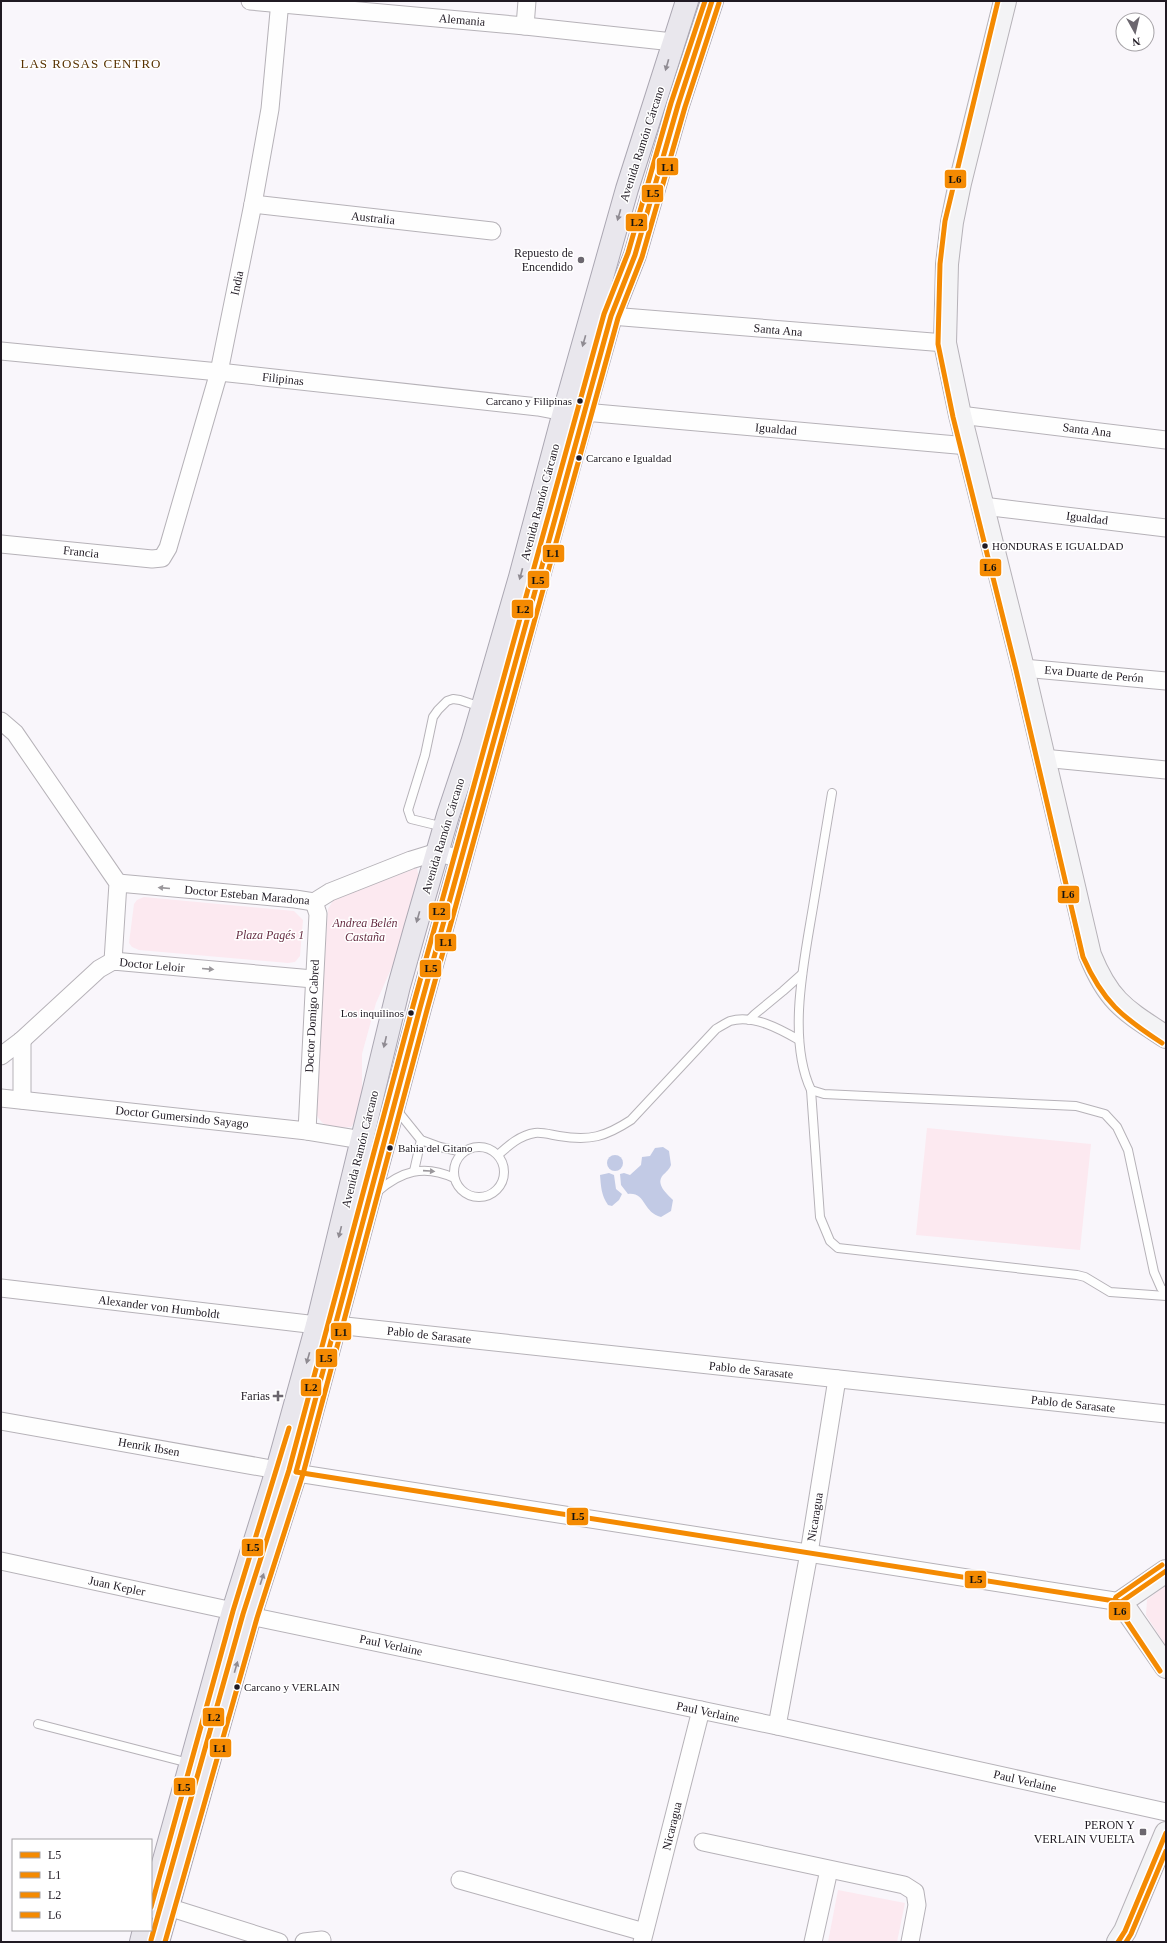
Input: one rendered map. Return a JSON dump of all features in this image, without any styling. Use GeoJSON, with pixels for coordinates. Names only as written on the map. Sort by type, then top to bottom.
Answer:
{"type":"FeatureCollection","features":[{"type":"Feature","properties":{"kind":"main road","name":"Avenida Ramón Cárcano"},"geometry":{"type":"LineString","coordinates":[[574,412],[627,189],[687,1]]}},
{"type":"Feature","properties":{"kind":"main road","name":"Avenida Ramón Cárcano"},"geometry":{"type":"LineString","coordinates":[[574,412],[635,255],[678,105],[712,1]]}},
{"type":"Feature","properties":{"kind":"main road"},"geometry":{"type":"LineString","coordinates":[[1005,1],[960,183],[952,222],[947,264],[945,343],[960,415],[1090,955],[1099,977],[1111,996],[1128,1012],[1166,1037]]}},
{"type":"Feature","properties":{"kind":"main road"},"geometry":{"type":"LineString","coordinates":[[492,710],[574,412]]}},
{"type":"Feature","properties":{"kind":"main road","name":"Avenida Ramón Cárcano"},"geometry":{"type":"LineString","coordinates":[[327,1325],[362,1140],[399,986],[444,827],[492,710]]}},
{"type":"Feature","properties":{"kind":"main road","name":"Avenida Ramón Cárcano"},"geometry":{"type":"LineString","coordinates":[[160,1907],[192,1763],[287,1471],[327,1325],[370,1198],[420,1008],[462,860],[492,710]]}},
{"type":"Feature","properties":{"kind":"main road"},"geometry":{"type":"LineString","coordinates":[[420,1008],[418,975],[449,867],[447,858],[437,852]]}},
{"type":"Feature","properties":{"kind":"main road"},"geometry":{"type":"LineString","coordinates":[[1166,1571],[1121,1602],[1166,1667]]}},
{"type":"Feature","properties":{"kind":"main road"},"geometry":{"type":"LineString","coordinates":[[158,1942],[160,1907],[241,1614]]}},
{"type":"Feature","properties":{"kind":"main road"},"geometry":{"type":"LineString","coordinates":[[1118,1942],[1125,1931],[1166,1833]]}},
{"type":"Feature","properties":{"kind":"main road"},"geometry":{"type":"LineString","coordinates":[[141,1942],[144,1931]]}},
{"type":"Feature","properties":{"kind":"street","name":"Alemania"},"geometry":{"type":"LineString","coordinates":[[250,1],[525,26],[673,42]]}},
{"type":"Feature","properties":{"kind":"street"},"geometry":{"type":"LineString","coordinates":[[525,26],[527,1]]}},
{"type":"Feature","properties":{"kind":"street","name":"India"},"geometry":{"type":"LineString","coordinates":[[162,558],[168,548],[219,372],[253,204],[270,109],[280,3]]}},
{"type":"Feature","properties":{"kind":"street","name":"Australia"},"geometry":{"type":"LineString","coordinates":[[253,204],[492,231]]}},
{"type":"Feature","properties":{"kind":"street","name":"Santa Ana"},"geometry":{"type":"LineString","coordinates":[[612,316],[945,343]]}},
{"type":"Feature","properties":{"kind":"street","name":"Filipinas"},"geometry":{"type":"LineString","coordinates":[[1,351],[219,372],[574,412]]}},
{"type":"Feature","properties":{"kind":"street","name":"Igualdad"},"geometry":{"type":"LineString","coordinates":[[574,412],[968,446]]}},
{"type":"Feature","properties":{"kind":"street","name":"Santa Ana"},"geometry":{"type":"LineString","coordinates":[[960,415],[1166,440]]}},
{"type":"Feature","properties":{"kind":"street","name":"Igualdad"},"geometry":{"type":"LineString","coordinates":[[983,506],[1166,528]]}},
{"type":"Feature","properties":{"kind":"street","name":"Francia"},"geometry":{"type":"LineString","coordinates":[[1,544],[152,559],[162,558]]}},
{"type":"Feature","properties":{"kind":"street","name":"Eva Duarte de Perón"},"geometry":{"type":"LineString","coordinates":[[1022,668],[1166,681]]}},
{"type":"Feature","properties":{"kind":"street"},"geometry":{"type":"LineString","coordinates":[[1,721],[15,733],[118,883],[114,961]]}},
{"type":"Feature","properties":{"kind":"street"},"geometry":{"type":"LineString","coordinates":[[1043,758],[1166,770]]}},
{"type":"Feature","properties":{"kind":"street"},"geometry":{"type":"LineString","coordinates":[[437,852],[462,860]]}},
{"type":"Feature","properties":{"kind":"street","name":"Doctor Esteban Maradona"},"geometry":{"type":"LineString","coordinates":[[118,883],[314,902],[330,892],[411,860],[437,852]]}},
{"type":"Feature","properties":{"kind":"street","name":"Doctor Domigo Cabred"},"geometry":{"type":"LineString","coordinates":[[307,1131],[318,914],[314,902]]}},
{"type":"Feature","properties":{"kind":"street","name":"Doctor Leloir"},"geometry":{"type":"LineString","coordinates":[[1,1056],[22,1040],[99,969],[114,961],[314,978]]}},
{"type":"Feature","properties":{"kind":"street"},"geometry":{"type":"LineString","coordinates":[[22,1040],[22,1100]]}},
{"type":"Feature","properties":{"kind":"street","name":"Doctor Gumersindo Sayago"},"geometry":{"type":"LineString","coordinates":[[1,1098],[307,1131],[362,1140]]}},
{"type":"Feature","properties":{"kind":"street","name":"Alexander von Humboldt"},"geometry":{"type":"LineString","coordinates":[[1,1288],[327,1325]]}},
{"type":"Feature","properties":{"kind":"street","name":"Pablo de Sarasate"},"geometry":{"type":"LineString","coordinates":[[327,1325],[1166,1414]]}},
{"type":"Feature","properties":{"kind":"street","name":"Nicaragua"},"geometry":{"type":"LineString","coordinates":[[776,1726],[809,1553],[837,1379]]}},
{"type":"Feature","properties":{"kind":"street","name":"Henrik Ibsen"},"geometry":{"type":"LineString","coordinates":[[1,1421],[287,1471],[1121,1602]]}},
{"type":"Feature","properties":{"kind":"street","name":"Juan Kepler"},"geometry":{"type":"LineString","coordinates":[[1,1560],[241,1614]]}},
{"type":"Feature","properties":{"kind":"street","name":"Paul Verlaine"},"geometry":{"type":"LineString","coordinates":[[241,1614],[776,1726],[1166,1812]]}},
{"type":"Feature","properties":{"kind":"street","name":"Nicaragua"},"geometry":{"type":"LineString","coordinates":[[643,1937],[701,1710]]}},
{"type":"Feature","properties":{"kind":"street"},"geometry":{"type":"LineString","coordinates":[[703,1842],[904,1885],[915,1892],[917,1905],[910,1942]]}},
{"type":"Feature","properties":{"kind":"street"},"geometry":{"type":"LineString","coordinates":[[813,1942],[829,1870]]}},
{"type":"Feature","properties":{"kind":"street"},"geometry":{"type":"LineString","coordinates":[[460,1880],[643,1937]]}},
{"type":"Feature","properties":{"kind":"street"},"geometry":{"type":"LineString","coordinates":[[160,1907],[279,1942]]}},
{"type":"Feature","properties":{"kind":"street"},"geometry":{"type":"LineString","coordinates":[[304,1942],[322,1940]]}},
{"type":"Feature","properties":{"kind":"lane"},"geometry":{"type":"LineString","coordinates":[[444,827],[417,822],[412,819],[408,810],[425,755],[434,716],[442,705],[453,700],[460,700],[492,710]]}},
{"type":"Feature","properties":{"kind":"lane"},"geometry":{"type":"LineString","coordinates":[[832,793],[802,974],[799,1040],[806,1080],[811,1090],[820,1217],[830,1241],[838,1248],[1077,1275],[1084,1277],[1110,1292],[1166,1295]]}},
{"type":"Feature","properties":{"kind":"lane"},"geometry":{"type":"LineString","coordinates":[[749,1020],[802,974]]}},
{"type":"Feature","properties":{"kind":"lane"},"geometry":{"type":"LineString","coordinates":[[498,1155],[519,1138],[535,1133],[579,1139],[598,1137],[614,1131],[631,1120],[716,1028],[731,1021],[749,1020],[778,1028],[799,1040]]}},
{"type":"Feature","properties":{"kind":"lane"},"geometry":{"type":"LineString","coordinates":[[811,1090],[824,1094],[1076,1106],[1105,1114],[1117,1127],[1128,1150],[1154,1272],[1166,1295]]}},
{"type":"Feature","properties":{"kind":"lane"},"geometry":{"type":"LineString","coordinates":[[394,1106],[421,1140],[440,1147],[463,1152]]}},
{"type":"Feature","properties":{"kind":"lane"},"geometry":{"type":"LineString","coordinates":[[414,1171],[421,1140]]}},
{"type":"Feature","properties":{"kind":"lane"},"geometry":{"type":"LineString","coordinates":[[485,1147],[498,1155],[504,1166],[504,1178],[500,1186],[487,1196],[470,1196],[457,1186],[454,1178],[455,1164],[463,1152],[470,1148],[485,1147]]}},
{"type":"Feature","properties":{"kind":"lane"},"geometry":{"type":"LineString","coordinates":[[370,1198],[398,1177],[414,1171],[440,1172],[454,1178]]}},
{"type":"Feature","properties":{"kind":"lane"},"geometry":{"type":"LineString","coordinates":[[38,1724],[192,1763]]}},
{"type":"Feature","properties":{"kind":"green space","name":"Andrea Belén Castaña"},"geometry":{"type":"Polygon","coordinates":[[[417,868],[420,885],[398,953],[376,1003],[362,1054],[362,1090],[358,1118],[351,1127],[339,1128],[328,1126],[320,1121],[315,1110],[328,909],[334,899],[417,868]]]}},
{"type":"Feature","properties":{"kind":"green space","name":"Plaza Pagés 1"},"geometry":{"type":"Polygon","coordinates":[[[144,897],[294,911],[303,920],[300,956],[295,962],[288,963],[139,950],[132,947],[129,943],[134,904],[137,900],[144,897]]]}},
{"type":"Feature","properties":{"kind":"green space"},"geometry":{"type":"Polygon","coordinates":[[[927,1128],[1091,1144],[1080,1250],[916,1235],[927,1128]]]}},
{"type":"Feature","properties":{"kind":"green space"},"geometry":{"type":"Polygon","coordinates":[[[1166,1585],[1166,1646],[1146,1615],[1147,1600],[1166,1585]]]}},
{"type":"Feature","properties":{"kind":"green space"},"geometry":{"type":"Polygon","coordinates":[[[838,1890],[905,1903],[897,1942],[828,1942],[838,1890]]]}},
{"type":"Feature","properties":{"kind":"water"},"geometry":{"type":"Polygon","coordinates":[[[663,1147],[669,1151],[671,1165],[661,1178],[660,1182],[663,1189],[673,1200],[671,1211],[661,1217],[655,1215],[638,1196],[628,1194],[621,1185],[620,1174],[624,1173],[630,1175],[641,1165],[642,1157],[650,1156],[655,1148],[663,1147]]]}},
{"type":"Feature","properties":{"kind":"water"},"geometry":{"type":"Polygon","coordinates":[[[612,1155],[618,1155],[623,1160],[621,1169],[618,1171],[612,1171],[607,1166],[607,1160],[612,1155]]]}},
{"type":"Feature","properties":{"kind":"water"},"geometry":{"type":"Polygon","coordinates":[[[609,1173],[614,1175],[616,1189],[622,1194],[619,1200],[612,1206],[608,1205],[603,1194],[600,1175],[609,1173]]]}},
{"type":"Feature","properties":{"kind":"transit line","name":"L2"},"geometry":{"type":"LineString","coordinates":[[151,1940],[243,1614],[289,1470],[413,1006],[604,314],[628,253],[671,103],[705,1]]}},
{"type":"Feature","properties":{"kind":"transit line","name":"L5"},"geometry":{"type":"LineString","coordinates":[[712,1],[678,105],[635,255],[611,316],[420,1008],[296,1472],[1121,1602],[1166,1571]]}},
{"type":"Feature","properties":{"kind":"transit line","name":"L6"},"geometry":{"type":"LineString","coordinates":[[998,1],[945,221],[940,264],[938,344],[953,417],[1016,670],[1083,957],[1098,986],[1115,1007],[1136,1025],[1162,1043]]}},
{"type":"Feature","properties":{"kind":"transit line","name":"L1"},"geometry":{"type":"LineString","coordinates":[[165,1942],[257,1618],[303,1474],[427,1010],[618,318],[642,257],[685,107],[719,3]]}},
{"type":"Feature","properties":{"kind":"transit line","name":"L5"},"geometry":{"type":"LineString","coordinates":[[152,1903],[233,1611],[289,1428]]}},
{"type":"Feature","properties":{"kind":"transit line","name":"L6"},"geometry":{"type":"LineString","coordinates":[[1160,1671],[1114,1602],[1116,1597],[1162,1565]]}},
{"type":"Feature","properties":{"kind":"transit line","name":"L5"},"geometry":{"type":"LineString","coordinates":[[1118,1942],[1125,1931],[1166,1833]]}},
{"type":"Feature","properties":{"kind":"transit line","name":"L6"},"geometry":{"type":"LineString","coordinates":[[1126,1942],[1131,1934],[1166,1851]]}},
{"type":"Feature","properties":{"kind":"place","name":"Repuesto de Encendido"},"geometry":{"type":"Point","coordinates":[581,260]}},
{"type":"Feature","properties":{"kind":"place","name":"Carcano y Filipinas"},"geometry":{"type":"Point","coordinates":[580,401]}},
{"type":"Feature","properties":{"kind":"place","name":"Carcano e Igualdad"},"geometry":{"type":"Point","coordinates":[579,458]}},
{"type":"Feature","properties":{"kind":"place","name":"HONDURAS E IGUALDAD"},"geometry":{"type":"Point","coordinates":[985,546]}},
{"type":"Feature","properties":{"kind":"place","name":"Los inquilinos"},"geometry":{"type":"Point","coordinates":[411,1013]}},
{"type":"Feature","properties":{"kind":"place","name":"Bahia del Gitano"},"geometry":{"type":"Point","coordinates":[390,1148]}},
{"type":"Feature","properties":{"kind":"place","name":"Farias"},"geometry":{"type":"Point","coordinates":[278,1396]}},
{"type":"Feature","properties":{"kind":"place","name":"Carcano y VERLAIN"},"geometry":{"type":"Point","coordinates":[237,1687]}},
{"type":"Feature","properties":{"kind":"place","name":"PERON Y VERLAIN VUELTA"},"geometry":{"type":"Point","coordinates":[1143,1832]}},
{"type":"Feature","properties":{"kind":"district","name":"LAS ROSAS CENTRO"},"geometry":{"type":"Point","coordinates":[91,63]}}]}
